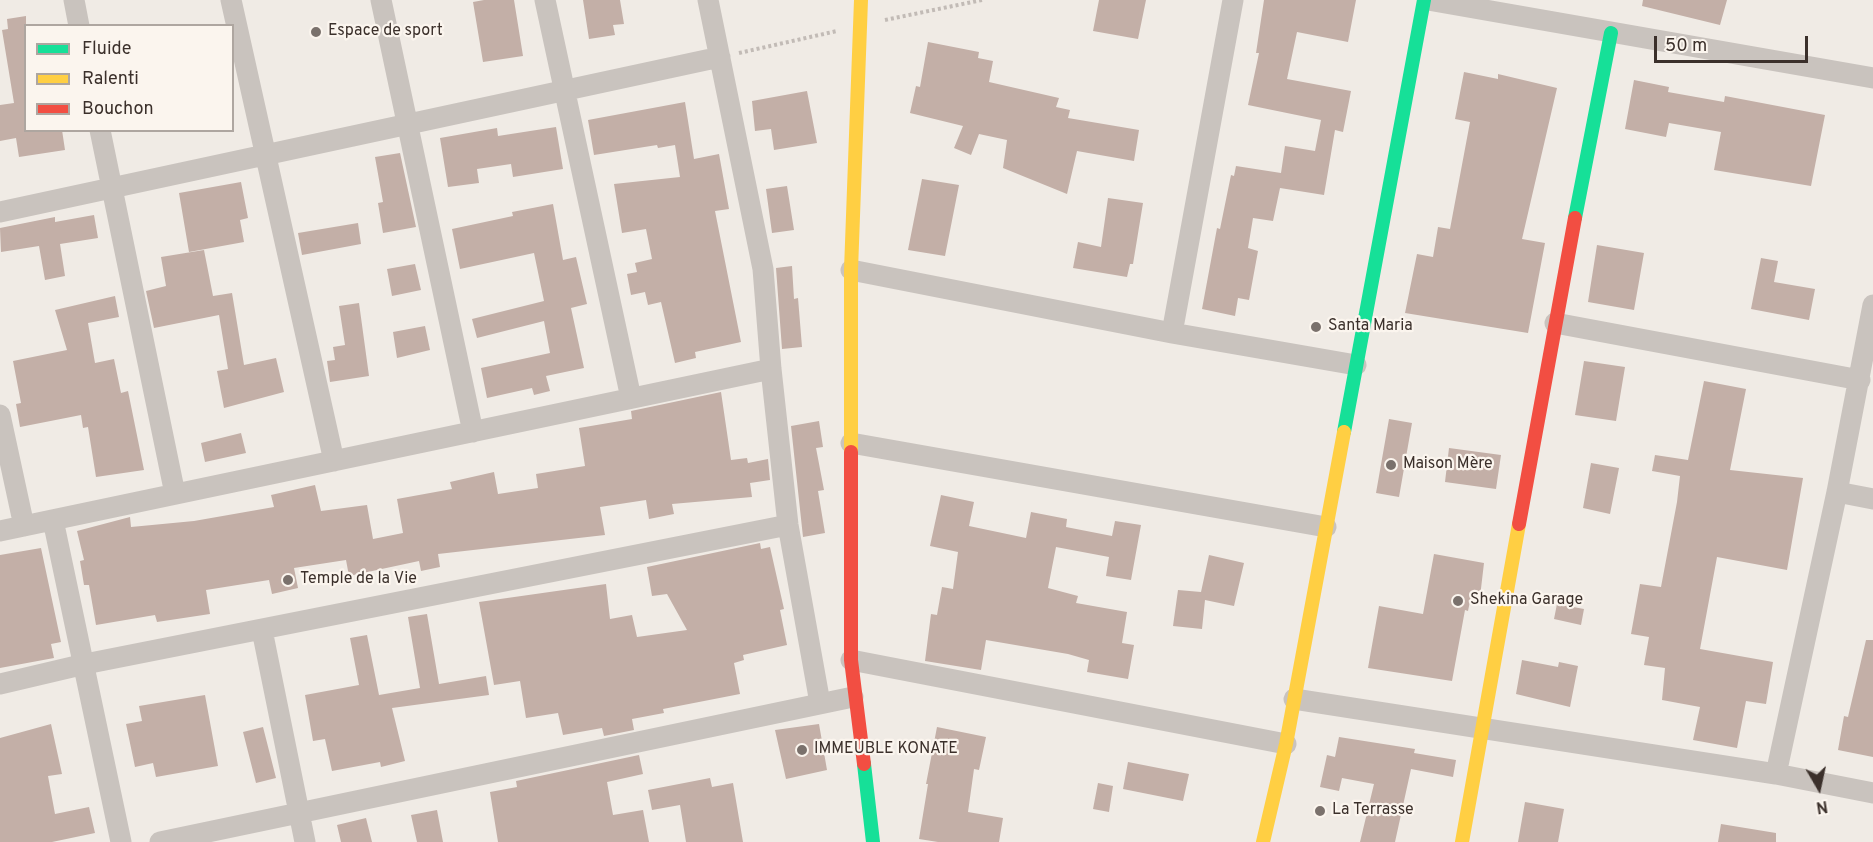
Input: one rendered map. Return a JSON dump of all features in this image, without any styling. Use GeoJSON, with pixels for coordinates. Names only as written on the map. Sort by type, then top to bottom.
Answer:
{"type":"FeatureCollection","features":[{"type":"Feature","properties":{"kind":"street"},"geometry":{"type":"LineString","coordinates":[[74,0],[79,24]]}},
{"type":"Feature","properties":{"kind":"street"},"geometry":{"type":"LineString","coordinates":[[231,0],[334,461]]}},
{"type":"Feature","properties":{"kind":"street"},"geometry":{"type":"LineString","coordinates":[[381,0],[473,432]]}},
{"type":"Feature","properties":{"kind":"street"},"geometry":{"type":"LineString","coordinates":[[545,0],[631,398]]}},
{"type":"Feature","properties":{"kind":"street"},"geometry":{"type":"LineString","coordinates":[[708,0],[763,269],[788,525],[820,703]]}},
{"type":"Feature","properties":{"kind":"street"},"geometry":{"type":"LineString","coordinates":[[861,0],[851,270],[851,660],[853,697],[873,842]]}},
{"type":"Feature","properties":{"kind":"street"},"geometry":{"type":"LineString","coordinates":[[1172,333],[1233,0]]}},
{"type":"Feature","properties":{"kind":"street"},"geometry":{"type":"LineString","coordinates":[[1263,842],[1286,744],[1426,0],[1873,78]]}},
{"type":"Feature","properties":{"kind":"street"},"geometry":{"type":"LineString","coordinates":[[1462,842],[1555,323],[1611,33]]}},
{"type":"Feature","properties":{"kind":"street"},"geometry":{"type":"LineString","coordinates":[[0,212],[720,57]]}},
{"type":"Feature","properties":{"kind":"street"},"geometry":{"type":"LineString","coordinates":[[100,132],[175,494]]}},
{"type":"Feature","properties":{"kind":"street"},"geometry":{"type":"LineString","coordinates":[[851,270],[1172,333],[1356,364]]}},
{"type":"Feature","properties":{"kind":"street"},"geometry":{"type":"LineString","coordinates":[[1776,774],[1837,492],[1873,305]]}},
{"type":"Feature","properties":{"kind":"street"},"geometry":{"type":"LineString","coordinates":[[1555,323],[1860,380]]}},
{"type":"Feature","properties":{"kind":"street"},"geometry":{"type":"LineString","coordinates":[[0,531],[771,369]]}},
{"type":"Feature","properties":{"kind":"street"},"geometry":{"type":"LineString","coordinates":[[0,415],[24,526]]}},
{"type":"Feature","properties":{"kind":"street"},"geometry":{"type":"LineString","coordinates":[[851,444],[1326,528]]}},
{"type":"Feature","properties":{"kind":"street"},"geometry":{"type":"LineString","coordinates":[[1837,492],[1873,499]]}},
{"type":"Feature","properties":{"kind":"street"},"geometry":{"type":"LineString","coordinates":[[53,520],[121,842]]}},
{"type":"Feature","properties":{"kind":"street"},"geometry":{"type":"LineString","coordinates":[[0,684],[85,664],[788,525]]}},
{"type":"Feature","properties":{"kind":"street"},"geometry":{"type":"LineString","coordinates":[[262,630],[305,842]]}},
{"type":"Feature","properties":{"kind":"street"},"geometry":{"type":"LineString","coordinates":[[851,660],[1286,744]]}},
{"type":"Feature","properties":{"kind":"street"},"geometry":{"type":"LineString","coordinates":[[160,842],[853,697]]}},
{"type":"Feature","properties":{"kind":"street"},"geometry":{"type":"LineString","coordinates":[[1294,699],[1776,774],[1873,794]]}},
{"type":"Feature","properties":{"kind":"building"},"geometry":{"type":"Polygon","coordinates":[[[514,0],[523,56],[483,62],[473,2],[514,0]]]}},
{"type":"Feature","properties":{"kind":"building"},"geometry":{"type":"Polygon","coordinates":[[[583,0],[620,0],[624,24],[613,25],[615,35],[589,39],[583,0]]]}},
{"type":"Feature","properties":{"kind":"building"},"geometry":{"type":"Polygon","coordinates":[[[1099,0],[1146,0],[1138,39],[1093,31],[1099,0]]]}},
{"type":"Feature","properties":{"kind":"building"},"geometry":{"type":"Polygon","coordinates":[[[1264,0],[1356,0],[1348,42],[1297,32],[1287,79],[1351,91],[1343,132],[1335,130],[1324,195],[1280,188],[1273,221],[1253,218],[1248,248],[1258,251],[1249,300],[1238,298],[1235,316],[1202,309],[1217,228],[1220,229],[1231,175],[1234,176],[1236,166],[1281,173],[1285,146],[1315,151],[1321,120],[1248,105],[1259,53],[1256,53],[1264,0]]]}},
{"type":"Feature","properties":{"kind":"building"},"geometry":{"type":"Polygon","coordinates":[[[1643,0],[1727,0],[1720,25],[1642,6],[1643,0]]]}},
{"type":"Feature","properties":{"kind":"building"},"geometry":{"type":"Polygon","coordinates":[[[26,16],[26,24],[24,24],[24,132],[62,132],[65,150],[19,157],[16,138],[0,141],[0,105],[14,103],[2,30],[8,29],[7,19],[26,16]]]}},
{"type":"Feature","properties":{"kind":"building"},"geometry":{"type":"Polygon","coordinates":[[[928,42],[979,52],[978,58],[993,61],[989,82],[1059,98],[1056,107],[1070,110],[1068,118],[1139,130],[1134,161],[1077,151],[1067,194],[1003,168],[1007,140],[979,134],[971,155],[954,148],[963,126],[910,113],[916,86],[920,87],[928,42]]]}},
{"type":"Feature","properties":{"kind":"building"},"geometry":{"type":"Polygon","coordinates":[[[1464,72],[1498,79],[1498,74],[1557,88],[1522,239],[1545,243],[1528,333],[1405,313],[1417,254],[1433,257],[1438,227],[1450,229],[1470,122],[1455,119],[1464,72]]]}},
{"type":"Feature","properties":{"kind":"building"},"geometry":{"type":"Polygon","coordinates":[[[1634,80],[1669,87],[1668,92],[1724,102],[1725,96],[1825,115],[1811,186],[1714,170],[1721,132],[1669,123],[1666,137],[1625,129],[1634,80]]]}},
{"type":"Feature","properties":{"kind":"building"},"geometry":{"type":"Polygon","coordinates":[[[807,91],[817,143],[774,150],[771,129],[755,131],[752,101],[807,91]]]}},
{"type":"Feature","properties":{"kind":"building"},"geometry":{"type":"Polygon","coordinates":[[[685,102],[694,159],[719,154],[729,209],[715,211],[741,342],[695,352],[696,358],[675,363],[661,302],[648,305],[645,292],[631,295],[627,274],[637,272],[635,263],[652,259],[646,229],[622,233],[614,184],[680,177],[675,145],[658,148],[657,145],[594,155],[588,120],[685,102]]]}},
{"type":"Feature","properties":{"kind":"building"},"geometry":{"type":"Polygon","coordinates":[[[556,127],[563,169],[513,177],[511,164],[477,169],[479,183],[448,187],[440,138],[497,128],[498,136],[556,127]]]}},
{"type":"Feature","properties":{"kind":"building"},"geometry":{"type":"Polygon","coordinates":[[[400,153],[416,227],[383,233],[378,203],[383,202],[375,157],[400,153]]]}},
{"type":"Feature","properties":{"kind":"building"},"geometry":{"type":"Polygon","coordinates":[[[922,179],[959,185],[945,256],[908,250],[922,179]]]}},
{"type":"Feature","properties":{"kind":"building"},"geometry":{"type":"Polygon","coordinates":[[[241,182],[248,218],[240,220],[244,242],[189,252],[179,193],[241,182]]]}},
{"type":"Feature","properties":{"kind":"building"},"geometry":{"type":"Polygon","coordinates":[[[787,186],[794,230],[772,233],[766,189],[787,186]]]}},
{"type":"Feature","properties":{"kind":"building"},"geometry":{"type":"Polygon","coordinates":[[[1108,198],[1143,203],[1133,264],[1130,264],[1127,277],[1073,268],[1078,242],[1101,247],[1108,198]]]}},
{"type":"Feature","properties":{"kind":"building"},"geometry":{"type":"Polygon","coordinates":[[[553,204],[563,260],[576,257],[587,304],[571,308],[584,368],[546,376],[550,391],[534,395],[532,388],[487,398],[481,368],[550,353],[544,321],[477,338],[472,319],[544,301],[534,253],[460,269],[452,229],[513,216],[512,212],[553,204]]]}},
{"type":"Feature","properties":{"kind":"building"},"geometry":{"type":"Polygon","coordinates":[[[94,215],[98,238],[60,244],[65,276],[45,280],[39,246],[1,252],[0,228],[55,217],[55,222],[94,215]]]}},
{"type":"Feature","properties":{"kind":"building"},"geometry":{"type":"Polygon","coordinates":[[[358,223],[361,244],[302,255],[298,233],[358,223]]]}},
{"type":"Feature","properties":{"kind":"building"},"geometry":{"type":"Polygon","coordinates":[[[1597,245],[1644,253],[1634,310],[1588,302],[1597,245]]]}},
{"type":"Feature","properties":{"kind":"building"},"geometry":{"type":"Polygon","coordinates":[[[204,250],[213,296],[232,293],[244,365],[276,358],[284,392],[224,408],[217,371],[228,369],[219,315],[154,328],[146,291],[166,286],[161,257],[204,250]]]}},
{"type":"Feature","properties":{"kind":"building"},"geometry":{"type":"Polygon","coordinates":[[[1761,258],[1778,261],[1774,282],[1815,289],[1809,320],[1751,309],[1761,258]]]}},
{"type":"Feature","properties":{"kind":"building"},"geometry":{"type":"Polygon","coordinates":[[[415,264],[421,290],[392,296],[387,269],[415,264]]]}},
{"type":"Feature","properties":{"kind":"building"},"geometry":{"type":"Polygon","coordinates":[[[792,266],[794,299],[798,298],[802,347],[782,349],[776,268],[792,266]]]}},
{"type":"Feature","properties":{"kind":"building"},"geometry":{"type":"Polygon","coordinates":[[[115,296],[119,317],[88,323],[95,363],[114,359],[121,393],[128,391],[144,470],[96,477],[88,427],[83,428],[81,415],[20,427],[16,404],[21,403],[13,361],[67,350],[55,310],[115,296]]]}},
{"type":"Feature","properties":{"kind":"building"},"geometry":{"type":"Polygon","coordinates":[[[359,303],[369,376],[330,382],[327,361],[335,360],[333,347],[345,345],[339,306],[359,303]]]}},
{"type":"Feature","properties":{"kind":"building"},"geometry":{"type":"Polygon","coordinates":[[[425,326],[430,350],[397,358],[393,332],[425,326]]]}},
{"type":"Feature","properties":{"kind":"building"},"geometry":{"type":"Polygon","coordinates":[[[1584,361],[1625,367],[1616,421],[1575,415],[1584,361]]]}},
{"type":"Feature","properties":{"kind":"building"},"geometry":{"type":"Polygon","coordinates":[[[1704,381],[1746,389],[1730,470],[1803,478],[1787,570],[1717,557],[1700,649],[1773,662],[1766,704],[1746,701],[1737,748],[1693,740],[1700,707],[1662,700],[1665,668],[1644,665],[1649,637],[1631,634],[1640,584],[1661,587],[1677,502],[1680,476],[1652,471],[1655,455],[1688,460],[1704,381]]]}},
{"type":"Feature","properties":{"kind":"building"},"geometry":{"type":"Polygon","coordinates":[[[721,392],[731,460],[747,458],[748,463],[768,459],[770,480],[750,483],[752,497],[672,504],[674,514],[649,519],[646,500],[600,507],[605,535],[438,554],[440,567],[421,571],[419,561],[349,576],[346,560],[294,568],[298,588],[272,594],[269,580],[206,590],[210,614],[157,622],[155,615],[96,625],[89,585],[84,585],[80,561],[84,560],[77,531],[130,517],[131,527],[194,521],[274,507],[271,495],[315,485],[321,511],[367,505],[373,539],[403,533],[397,499],[452,489],[450,482],[494,472],[498,494],[538,488],[536,474],[585,466],[579,428],[632,419],[631,411],[721,392]]]}},
{"type":"Feature","properties":{"kind":"building"},"geometry":{"type":"Polygon","coordinates":[[[1389,419],[1412,423],[1399,497],[1376,493],[1389,419]]]}},
{"type":"Feature","properties":{"kind":"building"},"geometry":{"type":"Polygon","coordinates":[[[819,421],[823,447],[816,448],[824,490],[818,491],[825,533],[803,537],[791,426],[819,421]]]}},
{"type":"Feature","properties":{"kind":"building"},"geometry":{"type":"Polygon","coordinates":[[[241,433],[246,453],[205,462],[201,443],[241,433]]]}},
{"type":"Feature","properties":{"kind":"building"},"geometry":{"type":"Polygon","coordinates":[[[1449,448],[1501,455],[1496,489],[1445,482],[1449,448]]]}},
{"type":"Feature","properties":{"kind":"building"},"geometry":{"type":"Polygon","coordinates":[[[1591,463],[1619,468],[1610,514],[1583,508],[1591,463]]]}},
{"type":"Feature","properties":{"kind":"building"},"geometry":{"type":"Polygon","coordinates":[[[941,495],[974,502],[969,526],[1026,538],[1031,512],[1067,519],[1066,527],[1112,536],[1115,521],[1141,525],[1131,580],[1106,576],[1109,557],[1056,547],[1048,588],[1078,596],[1076,603],[1127,612],[1122,643],[1134,645],[1128,679],[1087,672],[1089,660],[1068,654],[986,640],[981,670],[925,661],[931,614],[937,615],[942,587],[953,589],[958,552],[930,546],[941,495]]]}},
{"type":"Feature","properties":{"kind":"building"},"geometry":{"type":"Polygon","coordinates":[[[760,543],[761,549],[770,547],[784,609],[780,610],[787,645],[743,655],[744,660],[734,663],[740,694],[663,709],[664,713],[632,719],[634,730],[604,736],[602,728],[563,735],[558,713],[526,718],[520,681],[494,685],[479,602],[606,584],[610,619],[632,615],[637,637],[687,630],[667,594],[652,596],[647,567],[760,543]]]}},
{"type":"Feature","properties":{"kind":"building"},"geometry":{"type":"Polygon","coordinates":[[[41,548],[61,642],[51,644],[54,658],[0,668],[0,555],[41,548]]]}},
{"type":"Feature","properties":{"kind":"building"},"geometry":{"type":"Polygon","coordinates":[[[1434,554],[1484,563],[1480,597],[1471,596],[1468,611],[1465,610],[1452,681],[1368,668],[1379,606],[1423,614],[1434,554]]]}},
{"type":"Feature","properties":{"kind":"building"},"geometry":{"type":"Polygon","coordinates":[[[1209,555],[1244,563],[1234,606],[1205,600],[1202,629],[1173,626],[1178,590],[1201,592],[1209,555]]]}},
{"type":"Feature","properties":{"kind":"building"},"geometry":{"type":"Polygon","coordinates":[[[1557,604],[1584,609],[1581,625],[1554,619],[1557,604]]]}},
{"type":"Feature","properties":{"kind":"building"},"geometry":{"type":"Polygon","coordinates":[[[427,614],[439,684],[486,676],[489,695],[392,708],[405,761],[381,767],[380,762],[332,771],[325,739],[313,741],[305,695],[359,685],[350,638],[367,635],[379,695],[420,688],[408,617],[427,614]]]}},
{"type":"Feature","properties":{"kind":"building"},"geometry":{"type":"Polygon","coordinates":[[[1866,640],[1873,640],[1873,757],[1838,750],[1844,716],[1848,717],[1866,640]]]}},
{"type":"Feature","properties":{"kind":"building"},"geometry":{"type":"Polygon","coordinates":[[[1522,660],[1558,667],[1559,662],[1578,666],[1570,707],[1516,694],[1522,660]]]}},
{"type":"Feature","properties":{"kind":"building"},"geometry":{"type":"Polygon","coordinates":[[[205,695],[218,766],[156,777],[153,763],[135,767],[126,724],[142,721],[139,706],[205,695]]]}},
{"type":"Feature","properties":{"kind":"building"},"geometry":{"type":"Polygon","coordinates":[[[51,724],[62,774],[48,776],[55,814],[89,807],[95,833],[52,842],[0,842],[0,738],[51,724]]]}},
{"type":"Feature","properties":{"kind":"building","name":"IMMEUBLE KONATE"},"geometry":{"type":"Polygon","coordinates":[[[819,724],[827,770],[786,779],[775,730],[819,724]]]}},
{"type":"Feature","properties":{"kind":"building"},"geometry":{"type":"Polygon","coordinates":[[[263,727],[276,778],[256,783],[243,732],[263,727]]]}},
{"type":"Feature","properties":{"kind":"building"},"geometry":{"type":"Polygon","coordinates":[[[937,727],[986,737],[979,770],[974,769],[968,812],[1003,818],[999,842],[938,842],[919,839],[928,784],[926,784],[937,727]]]}},
{"type":"Feature","properties":{"kind":"building"},"geometry":{"type":"Polygon","coordinates":[[[1339,737],[1415,749],[1414,753],[1456,760],[1453,777],[1411,769],[1395,842],[1360,842],[1374,784],[1342,778],[1339,791],[1320,787],[1327,755],[1335,757],[1339,737]]]}},
{"type":"Feature","properties":{"kind":"building"},"geometry":{"type":"Polygon","coordinates":[[[639,755],[643,774],[607,782],[613,815],[643,810],[649,842],[498,842],[490,792],[517,787],[516,781],[639,755]]]}},
{"type":"Feature","properties":{"kind":"building"},"geometry":{"type":"Polygon","coordinates":[[[1128,762],[1189,774],[1183,801],[1123,789],[1128,762]]]}},
{"type":"Feature","properties":{"kind":"building"},"geometry":{"type":"Polygon","coordinates":[[[710,778],[712,787],[733,783],[743,842],[686,842],[680,805],[652,810],[648,790],[710,778]]]}},
{"type":"Feature","properties":{"kind":"building"},"geometry":{"type":"Polygon","coordinates":[[[1098,783],[1113,786],[1109,812],[1093,809],[1098,783]]]}},
{"type":"Feature","properties":{"kind":"building"},"geometry":{"type":"Polygon","coordinates":[[[1525,802],[1564,809],[1558,842],[1518,842],[1525,802]]]}},
{"type":"Feature","properties":{"kind":"building"},"geometry":{"type":"Polygon","coordinates":[[[437,810],[443,842],[417,842],[411,815],[437,810]]]}},
{"type":"Feature","properties":{"kind":"building"},"geometry":{"type":"Polygon","coordinates":[[[366,818],[372,842],[341,842],[337,825],[366,818]]]}},
{"type":"Feature","properties":{"kind":"building"},"geometry":{"type":"Polygon","coordinates":[[[1721,824],[1776,833],[1776,842],[1718,842],[1721,824]]]}},
{"type":"Feature","properties":{"kind":"traffic: fast"},"geometry":{"type":"LineString","coordinates":[[1344,432],[1424,0]]}},
{"type":"Feature","properties":{"kind":"traffic: fast"},"geometry":{"type":"LineString","coordinates":[[1575,218],[1611,33]]}},
{"type":"Feature","properties":{"kind":"traffic: fast"},"geometry":{"type":"LineString","coordinates":[[864,764],[873,842]]}},
{"type":"Feature","properties":{"kind":"traffic: slow"},"geometry":{"type":"LineString","coordinates":[[851,452],[851,270],[861,0]]}},
{"type":"Feature","properties":{"kind":"traffic: slow"},"geometry":{"type":"LineString","coordinates":[[1263,842],[1286,744],[1344,432]]}},
{"type":"Feature","properties":{"kind":"traffic: slow"},"geometry":{"type":"LineString","coordinates":[[1462,842],[1519,524]]}},
{"type":"Feature","properties":{"kind":"traffic: jam"},"geometry":{"type":"LineString","coordinates":[[1519,524],[1575,218]]}},
{"type":"Feature","properties":{"kind":"traffic: jam"},"geometry":{"type":"LineString","coordinates":[[851,452],[851,660],[864,764]]}},
{"type":"Feature","properties":{"kind":"place","name":"Espace de sport"},"geometry":{"type":"Point","coordinates":[316,32]}},
{"type":"Feature","properties":{"kind":"place","name":"Santa Maria"},"geometry":{"type":"Point","coordinates":[1316,327]}},
{"type":"Feature","properties":{"kind":"place","name":"Maison Mère"},"geometry":{"type":"Point","coordinates":[1391,465]}},
{"type":"Feature","properties":{"kind":"place","name":"Temple de la Vie"},"geometry":{"type":"Point","coordinates":[288,580]}},
{"type":"Feature","properties":{"kind":"place","name":"Shekina Garage"},"geometry":{"type":"Point","coordinates":[1458,601]}},
{"type":"Feature","properties":{"kind":"place","name":"IMMEUBLE KONATE"},"geometry":{"type":"Point","coordinates":[802,750]}},
{"type":"Feature","properties":{"kind":"place","name":"La Terrasse"},"geometry":{"type":"Point","coordinates":[1320,811]}}]}
